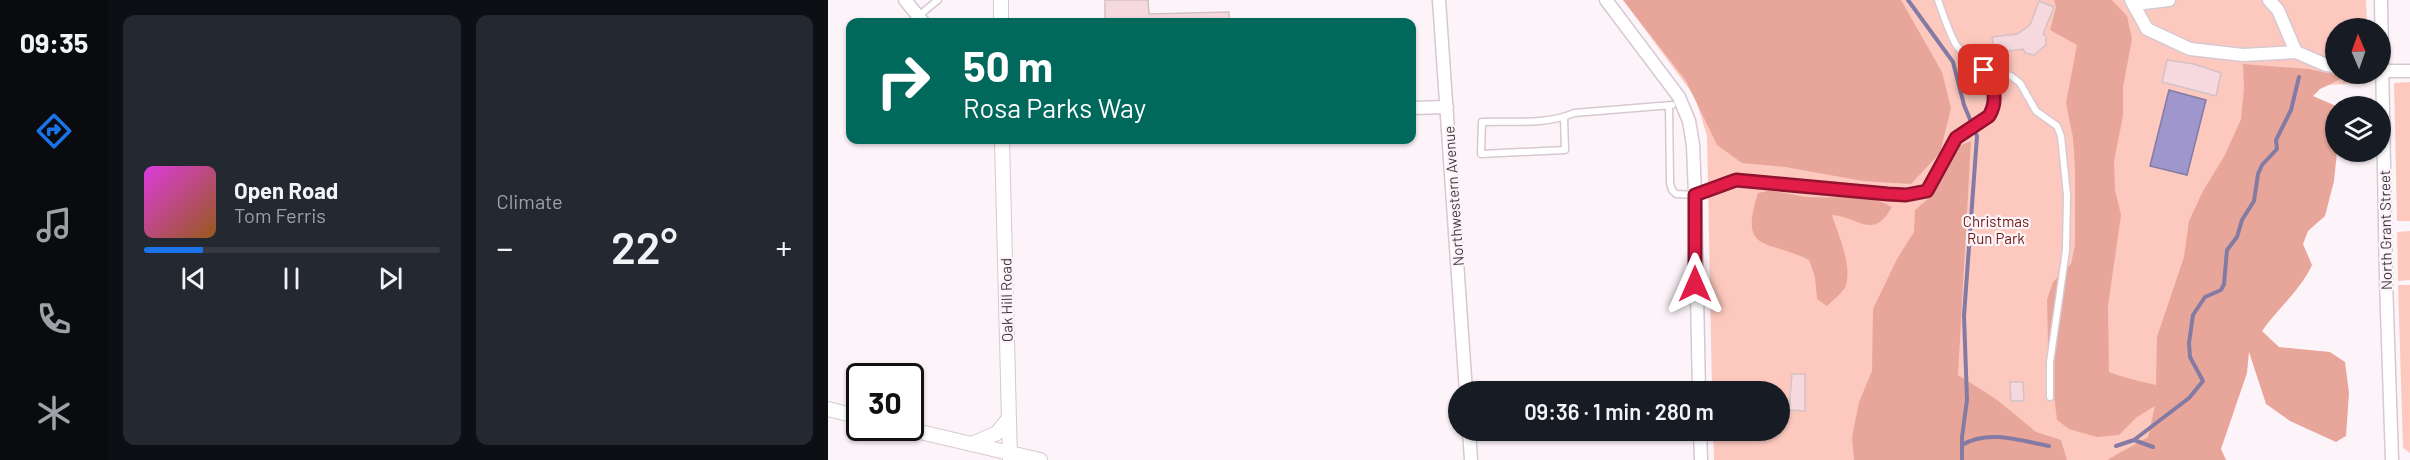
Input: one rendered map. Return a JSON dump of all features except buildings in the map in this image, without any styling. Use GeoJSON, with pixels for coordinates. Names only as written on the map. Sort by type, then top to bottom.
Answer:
{"type":"FeatureCollection","features":[{"type":"Feature","properties":{"kind":"street"},"geometry":{"type":"LineString","coordinates":[[905,0],[917,18]]}},
{"type":"Feature","properties":{"kind":"street"},"geometry":{"type":"LineString","coordinates":[[1000,0],[1001,18]]}},
{"type":"Feature","properties":{"kind":"street","name":"Northwestern Avenue"},"geometry":{"type":"LineString","coordinates":[[1439,0],[1465,381]]}},
{"type":"Feature","properties":{"kind":"street"},"geometry":{"type":"LineString","coordinates":[[1606,0],[1647,53],[1676,105],[1689,121],[1693,145],[1695,195],[1699,381]]}},
{"type":"Feature","properties":{"kind":"street"},"geometry":{"type":"LineString","coordinates":[[2169,0],[2133,2],[2147,29],[2190,49],[2243,55],[2296,52],[2325,65]]}},
{"type":"Feature","properties":{"kind":"street"},"geometry":{"type":"LineString","coordinates":[[2269,0],[2278,10],[2296,52]]}},
{"type":"Feature","properties":{"kind":"street","name":"North Grant Street"},"geometry":{"type":"LineString","coordinates":[[2380,0],[2380,18]]}},
{"type":"Feature","properties":{"kind":"street"},"geometry":{"type":"LineString","coordinates":[[2391,72],[2410,71]]}},
{"type":"Feature","properties":{"kind":"street","name":"North Grant Street"},"geometry":{"type":"LineString","coordinates":[[2382,84],[2385,281],[2392,460]]}},
{"type":"Feature","properties":{"kind":"street"},"geometry":{"type":"LineString","coordinates":[[1416,108],[1447,107]]}},
{"type":"Feature","properties":{"kind":"street","name":"Oak Hill Road"},"geometry":{"type":"LineString","coordinates":[[1002,144],[1010,457]]}},
{"type":"Feature","properties":{"kind":"street"},"geometry":{"type":"LineString","coordinates":[[828,409],[846,414]]}},
{"type":"Feature","properties":{"kind":"street"},"geometry":{"type":"LineString","coordinates":[[972,444],[997,433],[1009,418]]}},
{"type":"Feature","properties":{"kind":"street"},"geometry":{"type":"LineString","coordinates":[[924,433],[972,444],[1010,457],[1040,460]]}},
{"type":"Feature","properties":{"kind":"street"},"geometry":{"type":"LineString","coordinates":[[1470,441],[1471,460]]}},
{"type":"Feature","properties":{"kind":"street"},"geometry":{"type":"LineString","coordinates":[[1700,441],[1701,460]]}},
{"type":"Feature","properties":{"kind":"lane"},"geometry":{"type":"LineString","coordinates":[[920,18],[938,0]]}},
{"type":"Feature","properties":{"kind":"lane"},"geometry":{"type":"LineString","coordinates":[[1938,0],[1955,43],[1966,58],[1984,70],[2011,76],[2020,83],[2036,111],[2057,126],[2061,136],[2067,195],[2066,250],[2050,362],[2050,397]]}},
{"type":"Feature","properties":{"kind":"lane"},"geometry":{"type":"LineString","coordinates":[[1563,118],[1565,150],[1482,154],[1482,122],[1563,118],[1574,113],[1676,105],[1672,190],[1676,194],[1695,195],[1736,180],[1906,195],[1927,191],[1956,138],[1989,116],[1995,96],[1994,87],[1984,70]]}},
{"type":"Feature","properties":{"kind":"green space","name":"Christmas Run Park"},"geometry":{"type":"Polygon","coordinates":[[[1623,0],[2366,0],[2367,18],[2325,18],[2325,84],[2348,84],[2307,86],[2204,460],[1714,460],[1713,441],[1790,441],[1790,381],[1712,381],[1707,136],[1695,97],[1623,0]]]}},
{"type":"Feature","properties":{"kind":"green space"},"geometry":{"type":"Polygon","coordinates":[[[2410,82],[2410,221],[2397,221],[2394,83],[2410,82]]]}},
{"type":"Feature","properties":{"kind":"green space"},"geometry":{"type":"Polygon","coordinates":[[[2410,231],[2410,280],[2398,281],[2397,232],[2410,231]]]}},
{"type":"Feature","properties":{"kind":"green space"},"geometry":{"type":"Polygon","coordinates":[[[2398,285],[2410,285],[2410,453],[2403,448],[2398,285]]]}},
{"type":"Feature","properties":{"kind":"shaded area"},"geometry":{"type":"Polygon","coordinates":[[[1623,0],[1901,0],[1942,72],[1951,108],[1940,153],[1911,184],[1863,181],[1785,167],[1742,163],[1717,145],[1686,81],[1623,0]]]}},
{"type":"Feature","properties":{"kind":"shaded area"},"geometry":{"type":"Polygon","coordinates":[[[2054,0],[2112,0],[2127,16],[2132,39],[2123,87],[2123,116],[2114,161],[2115,190],[2121,215],[2108,306],[2109,372],[2126,378],[2156,385],[2157,337],[2184,257],[2189,221],[2203,191],[2225,155],[2241,119],[2244,89],[2243,64],[2309,69],[2325,73],[2325,84],[2330,84],[2313,96],[2325,101],[2325,162],[2336,162],[2334,181],[2325,216],[2308,231],[2303,244],[2312,265],[2295,291],[2262,331],[2279,347],[2330,352],[2345,362],[2349,393],[2346,436],[2336,442],[2290,421],[2266,404],[2249,352],[2247,373],[2221,449],[2226,460],[2107,460],[2148,437],[2155,406],[2137,417],[2119,435],[2097,437],[2069,429],[2057,420],[2048,346],[2047,300],[2053,282],[2071,264],[2075,245],[2075,167],[2073,138],[2066,103],[2077,45],[2050,30],[2056,7],[2054,0]]]}},
{"type":"Feature","properties":{"kind":"shaded area"},"geometry":{"type":"Polygon","coordinates":[[[2169,90],[2206,100],[2187,175],[2150,166],[2169,90]]]}},
{"type":"Feature","properties":{"kind":"shaded area"},"geometry":{"type":"Polygon","coordinates":[[[1971,141],[1958,375],[1996,399],[2036,432],[2061,440],[2067,460],[1854,460],[1852,437],[1859,402],[1872,371],[1873,309],[1897,259],[1914,232],[1915,210],[1929,198],[1957,147],[1971,141]]]}},
{"type":"Feature","properties":{"kind":"shaded area"},"geometry":{"type":"Polygon","coordinates":[[[1772,190],[1809,197],[1862,198],[1892,207],[1885,217],[1872,225],[1832,215],[1844,249],[1847,276],[1843,291],[1827,306],[1817,299],[1815,277],[1809,260],[1761,242],[1755,236],[1752,227],[1758,193],[1772,190]]]}},
{"type":"Feature","properties":{"kind":"waterway"},"geometry":{"type":"LineString","coordinates":[[1908,0],[1953,62],[1964,105],[1977,136],[1964,316],[1967,400],[1962,437],[1962,459]]}},
{"type":"Feature","properties":{"kind":"waterway"},"geometry":{"type":"LineString","coordinates":[[2134,440],[2189,398],[2203,381],[2190,357],[2189,343],[2193,315],[2205,297],[2221,290],[2224,284],[2227,250],[2237,237],[2242,220],[2254,201],[2258,174],[2262,165],[2277,149],[2276,140],[2291,110],[2299,77]]}},
{"type":"Feature","properties":{"kind":"waterway"},"geometry":{"type":"LineString","coordinates":[[1962,445],[1972,440],[1994,437],[2049,446]]}},
{"type":"Feature","properties":{"kind":"waterway"},"geometry":{"type":"LineString","coordinates":[[2116,446],[2134,440],[2153,447]]}},
{"type":"Feature","properties":{"kind":"route"},"geometry":{"type":"LineString","coordinates":[[1695,284],[1695,195],[1736,180],[1888,194],[1906,195],[1927,191],[1956,138],[1989,116],[1992,111],[1994,87],[1984,70]]}}]}
